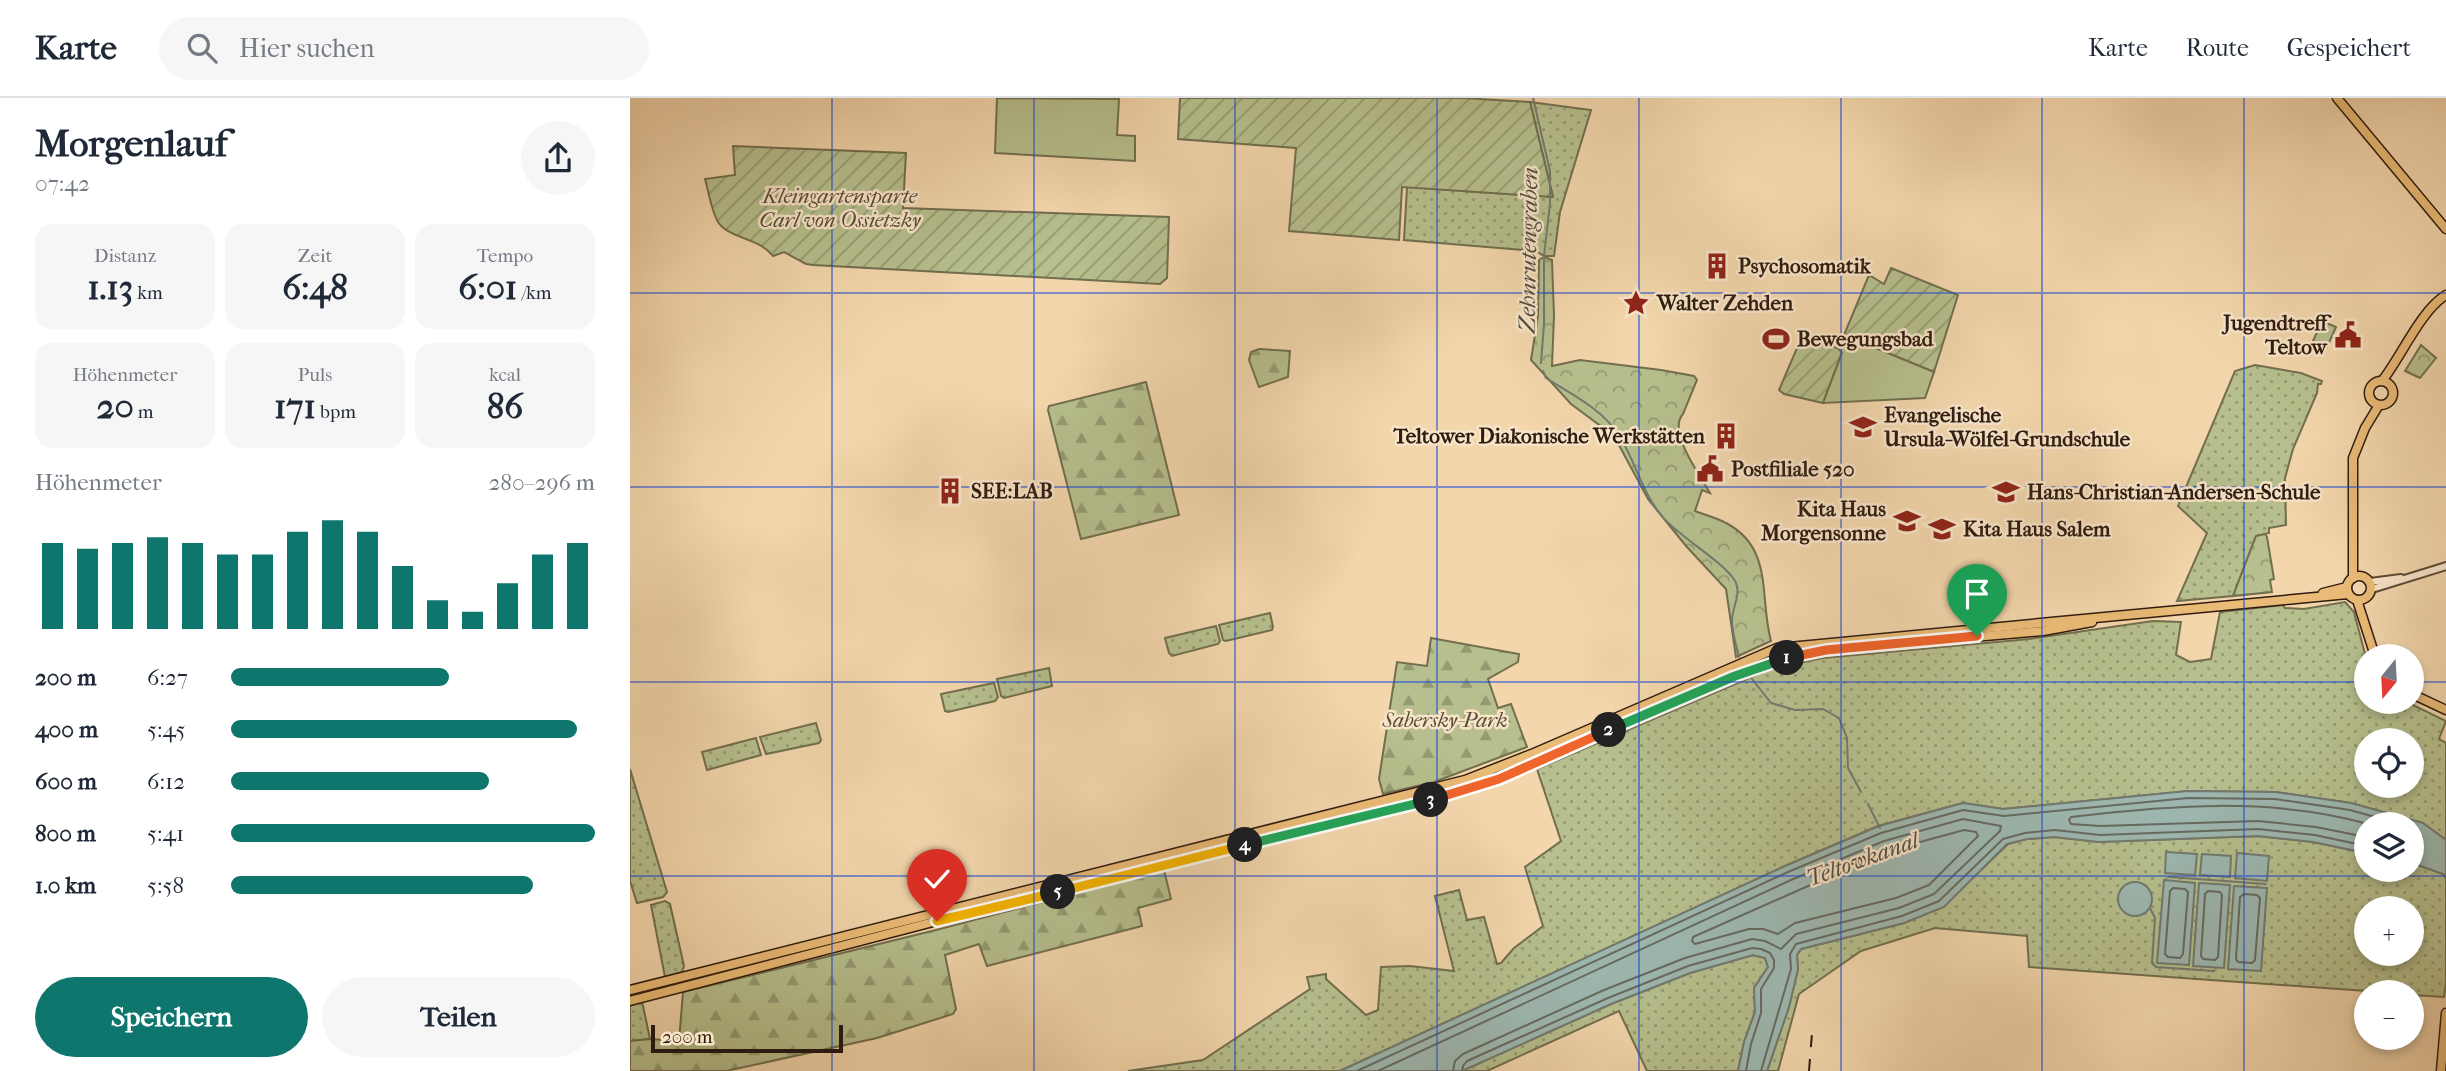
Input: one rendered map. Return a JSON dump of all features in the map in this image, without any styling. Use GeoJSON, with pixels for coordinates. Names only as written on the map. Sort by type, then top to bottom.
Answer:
{"type":"FeatureCollection","features":[{"type":"Feature","properties":{"kind":"main road"},"geometry":{"type":"LineString","coordinates":[[2337,98],[2446,229]]}},
{"type":"Feature","properties":{"kind":"main road"},"geometry":{"type":"LineString","coordinates":[[2386,383],[2430,309],[2446,295]]}},
{"type":"Feature","properties":{"kind":"main road"},"geometry":{"type":"LineString","coordinates":[[2374,382],[2386,383],[2392,390],[2392,397],[2387,403],[2376,403],[2369,396],[2370,387],[2374,382]]}},
{"type":"Feature","properties":{"kind":"main road"},"geometry":{"type":"LineString","coordinates":[[2371,644],[2361,600],[2364,581],[2354,553],[2352,469],[2356,448],[2376,403]]}},
{"type":"Feature","properties":{"kind":"main road"},"geometry":{"type":"LineString","coordinates":[[630,990],[1465,780],[1535,753],[1777,648],[2318,596],[2324,592],[2348,591],[2364,581]]}},
{"type":"Feature","properties":{"kind":"main road"},"geometry":{"type":"LineString","coordinates":[[2348,591],[2361,600]]}},
{"type":"Feature","properties":{"kind":"main road"},"geometry":{"type":"LineString","coordinates":[[630,1001],[937,921],[1435,799],[1499,779],[1735,676],[1796,655],[2043,631],[2111,617]]}},
{"type":"Feature","properties":{"kind":"main road"},"geometry":{"type":"LineString","coordinates":[[2424,700],[2446,710]]}},
{"type":"Feature","properties":{"kind":"main road"},"geometry":{"type":"LineString","coordinates":[[2441,1071],[2446,1013]]}},
{"type":"Feature","properties":{"kind":"street"},"geometry":{"type":"LineString","coordinates":[[2364,581],[2406,578],[2446,566]]}},
{"type":"Feature","properties":{"kind":"green space"},"geometry":{"type":"Polygon","coordinates":[[[997,98],[1119,99],[1117,135],[1135,136],[1135,161],[995,153],[997,98]]]}},
{"type":"Feature","properties":{"kind":"green space"},"geometry":{"type":"Polygon","coordinates":[[[1180,98],[1463,98],[1530,102],[1553,197],[1402,187],[1399,240],[1289,231],[1296,148],[1178,139],[1180,98]]]}},
{"type":"Feature","properties":{"kind":"green space"},"geometry":{"type":"Polygon","coordinates":[[[1530,102],[1591,110],[1560,212],[1554,256],[1544,256],[1536,251],[1404,240],[1407,187],[1553,197],[1530,102]]]}},
{"type":"Feature","properties":{"kind":"green space","name":"Kleingartensparte Carl von Ossietzky"},"geometry":{"type":"Polygon","coordinates":[[[733,146],[906,153],[903,208],[1169,217],[1167,278],[1160,284],[813,265],[784,252],[773,256],[760,245],[723,228],[714,212],[705,179],[735,175],[733,146]]]}},
{"type":"Feature","properties":{"kind":"green space"},"geometry":{"type":"Polygon","coordinates":[[[1544,257],[1552,260],[1552,366],[1580,360],[1661,370],[1694,376],[1697,380],[1679,422],[1682,442],[1710,493],[1702,490],[1695,511],[1726,523],[1741,533],[1752,546],[1762,575],[1771,641],[1736,657],[1726,589],[1648,499],[1614,436],[1571,404],[1531,360],[1538,316],[1539,260],[1544,257]]]}},
{"type":"Feature","properties":{"kind":"green space"},"geometry":{"type":"Polygon","coordinates":[[[1891,268],[1958,295],[1934,372],[1844,335],[1869,275],[1884,284],[1891,268]]]}},
{"type":"Feature","properties":{"kind":"green space"},"geometry":{"type":"Polygon","coordinates":[[[2322,321],[2336,327],[2327,347],[2313,341],[2322,321]]]}},
{"type":"Feature","properties":{"kind":"green space"},"geometry":{"type":"Polygon","coordinates":[[[1803,334],[1842,352],[1823,403],[1784,394],[1779,390],[1803,334]]]}},
{"type":"Feature","properties":{"kind":"green space"},"geometry":{"type":"Polygon","coordinates":[[[1844,335],[1934,372],[1925,398],[1823,403],[1842,353],[1839,349],[1844,335]]]}},
{"type":"Feature","properties":{"kind":"green space"},"geometry":{"type":"Polygon","coordinates":[[[2421,345],[2436,358],[2420,378],[2405,371],[2421,345]]]}},
{"type":"Feature","properties":{"kind":"green space"},"geometry":{"type":"Polygon","coordinates":[[[1259,349],[1290,351],[1288,377],[1259,387],[1249,360],[1251,352],[1259,349]]]}},
{"type":"Feature","properties":{"kind":"green space"},"geometry":{"type":"Polygon","coordinates":[[[2255,365],[2301,373],[2322,381],[2318,384],[2317,393],[2293,449],[2285,478],[2286,525],[2269,528],[2269,533],[2256,536],[2233,596],[2177,601],[2207,533],[2178,506],[2235,371],[2255,365]]]}},
{"type":"Feature","properties":{"kind":"green space"},"geometry":{"type":"Polygon","coordinates":[[[1146,382],[1179,515],[1081,539],[1049,406],[1146,382]]]}},
{"type":"Feature","properties":{"kind":"green space"},"geometry":{"type":"Polygon","coordinates":[[[2265,534],[2274,579],[2270,580],[2272,592],[2233,596],[2256,536],[2265,534]]]}},
{"type":"Feature","properties":{"kind":"green space"},"geometry":{"type":"Polygon","coordinates":[[[2345,602],[2354,612],[2362,644],[2354,644],[2354,714],[2424,714],[2424,710],[2446,721],[2439,739],[2446,743],[2446,840],[2424,824],[2424,812],[2383,812],[2351,803],[2275,792],[2188,791],[2003,809],[1963,803],[1878,826],[1785,866],[1340,1071],[1128,1071],[1203,1060],[1310,989],[1307,977],[1326,974],[1326,979],[1366,1015],[1378,1010],[1381,967],[1410,966],[1454,971],[1435,896],[1459,890],[1467,920],[1484,917],[1497,964],[1501,963],[1514,948],[1543,926],[1525,867],[1561,841],[1537,769],[1770,669],[1823,658],[2029,639],[2153,621],[2181,622],[2176,655],[2190,662],[2211,659],[2220,612],[2283,605],[2285,608],[2304,609],[2345,602]]]}},
{"type":"Feature","properties":{"kind":"green space"},"geometry":{"type":"Polygon","coordinates":[[[1270,613],[1272,630],[1223,640],[1219,625],[1270,613]]]}},
{"type":"Feature","properties":{"kind":"green space"},"geometry":{"type":"Polygon","coordinates":[[[1216,626],[1220,641],[1218,644],[1172,656],[1169,653],[1165,638],[1216,626]]]}},
{"type":"Feature","properties":{"kind":"green space"},"geometry":{"type":"Polygon","coordinates":[[[2036,627],[1826,648],[1646,710],[1781,652],[2036,627]]]}},
{"type":"Feature","properties":{"kind":"green space","name":"Sabersky-Park"},"geometry":{"type":"Polygon","coordinates":[[[1431,638],[1519,654],[1518,662],[1488,679],[1498,708],[1511,704],[1527,747],[1434,782],[1383,794],[1379,779],[1397,662],[1427,666],[1431,638]]]}},
{"type":"Feature","properties":{"kind":"green space"},"geometry":{"type":"Polygon","coordinates":[[[1049,668],[1052,686],[1004,698],[1001,696],[997,679],[1049,668]]]}},
{"type":"Feature","properties":{"kind":"green space"},"geometry":{"type":"Polygon","coordinates":[[[994,683],[998,697],[995,701],[945,711],[941,694],[994,683]]]}},
{"type":"Feature","properties":{"kind":"green space"},"geometry":{"type":"Polygon","coordinates":[[[816,723],[821,740],[819,743],[766,754],[760,737],[816,723]]]}},
{"type":"Feature","properties":{"kind":"green space"},"geometry":{"type":"Polygon","coordinates":[[[756,738],[761,755],[707,770],[702,752],[756,738]]]}},
{"type":"Feature","properties":{"kind":"green space"},"geometry":{"type":"Polygon","coordinates":[[[630,769],[667,892],[663,897],[637,903],[630,881],[630,769]]]}},
{"type":"Feature","properties":{"kind":"green space"},"geometry":{"type":"Polygon","coordinates":[[[1370,807],[1372,810],[1368,812],[1172,860],[1170,858],[1370,807]]]}},
{"type":"Feature","properties":{"kind":"green space"},"geometry":{"type":"Polygon","coordinates":[[[2257,836],[2313,842],[2354,851],[2354,882],[2424,882],[2424,867],[2443,874],[2446,879],[2444,997],[2424,996],[2424,980],[2354,980],[2354,990],[2029,967],[2027,936],[1935,928],[1861,951],[1799,994],[1778,1071],[1767,1071],[1789,1007],[1798,969],[1797,955],[1801,949],[1904,923],[1943,907],[2008,844],[2054,837],[2099,842],[2257,836]]]}},
{"type":"Feature","properties":{"kind":"green space"},"geometry":{"type":"Polygon","coordinates":[[[1164,870],[1171,899],[1138,908],[1142,926],[987,966],[979,944],[945,955],[956,1009],[953,1014],[877,1038],[726,1071],[630,1071],[630,1041],[679,1041],[683,992],[936,930],[1164,870]]]}},
{"type":"Feature","properties":{"kind":"green space"},"geometry":{"type":"Polygon","coordinates":[[[665,901],[670,904],[684,966],[682,972],[665,977],[651,905],[665,901]]]}},
{"type":"Feature","properties":{"kind":"green space"},"geometry":{"type":"Polygon","coordinates":[[[926,920],[630,998],[630,993],[926,920]]]}},
{"type":"Feature","properties":{"kind":"green space"},"geometry":{"type":"Polygon","coordinates":[[[1753,955],[1765,958],[1768,967],[1754,988],[1755,1012],[1744,1042],[1738,1071],[1647,1071],[1619,1011],[1487,1071],[1462,1071],[1611,1004],[1690,973],[1753,955]]]}},
{"type":"Feature","properties":{"kind":"green space"},"geometry":{"type":"Polygon","coordinates":[[[642,1001],[650,1039],[630,1041],[630,1005],[642,1001]]]}},
{"type":"Feature","properties":{"kind":"water","name":"Teltowkanal"},"geometry":{"type":"Polygon","coordinates":[[[2188,791],[2275,792],[2351,803],[2383,812],[2354,812],[2354,851],[2313,842],[2257,836],[2099,842],[2054,837],[2007,844],[1944,907],[1904,923],[1801,949],[1797,955],[1798,969],[1789,1007],[1767,1071],[1738,1071],[1744,1042],[1755,1012],[1754,988],[1768,967],[1765,958],[1753,955],[1690,973],[1611,1004],[1462,1071],[1340,1071],[1785,866],[1879,826],[1963,803],[2003,809],[2188,791]]]}},
{"type":"Feature","properties":{"kind":"water"},"geometry":{"type":"Polygon","coordinates":[[[2424,824],[2446,840],[2446,875],[2424,867],[2424,824]]]}},
{"type":"Feature","properties":{"kind":"water"},"geometry":{"type":"Polygon","coordinates":[[[2166,852],[2197,854],[2195,875],[2165,873],[2166,852]]]}},
{"type":"Feature","properties":{"kind":"water"},"geometry":{"type":"Polygon","coordinates":[[[2237,853],[2269,856],[2267,881],[2235,878],[2237,853]]]}},
{"type":"Feature","properties":{"kind":"water"},"geometry":{"type":"Polygon","coordinates":[[[2202,854],[2231,856],[2230,877],[2200,875],[2202,854]]]}},
{"type":"Feature","properties":{"kind":"water"},"geometry":{"type":"Polygon","coordinates":[[[2164,880],[2195,883],[2189,965],[2157,963],[2164,880]]]}},
{"type":"Feature","properties":{"kind":"water"},"geometry":{"type":"Polygon","coordinates":[[[2135,882],[2147,887],[2152,899],[2147,911],[2135,916],[2123,911],[2118,899],[2123,887],[2135,882]]]}},
{"type":"Feature","properties":{"kind":"water"},"geometry":{"type":"Polygon","coordinates":[[[2199,883],[2230,885],[2224,968],[2193,966],[2199,883]]]}},
{"type":"Feature","properties":{"kind":"water"},"geometry":{"type":"Polygon","coordinates":[[[2234,886],[2267,888],[2261,971],[2228,969],[2234,886]]]}},
{"type":"Feature","properties":{"kind":"waterway","name":"Zehnrutengraben"},"geometry":{"type":"LineString","coordinates":[[1533,98],[1550,171],[1541,363]]}},
{"type":"Feature","properties":{"kind":"waterway","name":"Zehnrutengraben"},"geometry":{"type":"LineString","coordinates":[[1543,371],[1546,378],[1604,417],[1624,444],[1648,496],[1661,515],[1731,575],[1737,588],[1732,620],[1739,657]]}},
{"type":"Feature","properties":{"kind":"waterway","name":"Zehnrutengraben"},"geometry":{"type":"LineString","coordinates":[[1752,679],[1771,703],[1795,710],[1823,709],[1839,718],[1847,738],[1848,768],[1861,792]]}},
{"type":"Feature","properties":{"kind":"waterway","name":"Zehnrutengraben"},"geometry":{"type":"LineString","coordinates":[[1868,804],[1880,828]]}},
{"type":"Feature","properties":{"kind":"waterway"},"geometry":{"type":"LineString","coordinates":[[2169,877],[2266,884]]}},
{"type":"Feature","properties":{"kind":"waterway"},"geometry":{"type":"LineString","coordinates":[[2150,908],[2155,918],[2152,963],[2156,967],[2214,971]]}},
{"type":"Feature","properties":{"kind":"railway"},"geometry":{"type":"LineString","coordinates":[[1809,1071],[1812,1033]]}},
{"type":"Feature","properties":{"kind":"place","name":"Psychosomatik"},"geometry":{"type":"Point","coordinates":[1717,266]}},
{"type":"Feature","properties":{"kind":"place","name":"Walter Zehden"},"geometry":{"type":"Point","coordinates":[1636,303]}},
{"type":"Feature","properties":{"kind":"place","name":"Jugendtreff Teltow"},"geometry":{"type":"Point","coordinates":[2348,335]}},
{"type":"Feature","properties":{"kind":"place","name":"Bewegungsbad"},"geometry":{"type":"Point","coordinates":[1776,339]}},
{"type":"Feature","properties":{"kind":"place","name":"Evangelische Ursula-Wölfel-Grundschule"},"geometry":{"type":"Point","coordinates":[1863,427]}},
{"type":"Feature","properties":{"kind":"place","name":"Teltower Diakonische Werkstätten"},"geometry":{"type":"Point","coordinates":[1726,436]}},
{"type":"Feature","properties":{"kind":"place","name":"Postfiliale 520"},"geometry":{"type":"Point","coordinates":[1710,469]}},
{"type":"Feature","properties":{"kind":"place","name":"SEE:LAB"},"geometry":{"type":"Point","coordinates":[950,491]}},
{"type":"Feature","properties":{"kind":"place","name":"Hans-Christian-Andersen-Schule"},"geometry":{"type":"Point","coordinates":[2006,492]}},
{"type":"Feature","properties":{"kind":"place","name":"Kita Haus Morgensonne"},"geometry":{"type":"Point","coordinates":[1907,521]}},
{"type":"Feature","properties":{"kind":"place","name":"Kita Haus Salem"},"geometry":{"type":"Point","coordinates":[1942,529]}},
{"type":"Feature","properties":{"kind":"route"},"geometry":{"type":"LineString","coordinates":[[937,921],[1435,799],[1499,779],[1735,676],[1796,655],[1977,636]]}}]}
